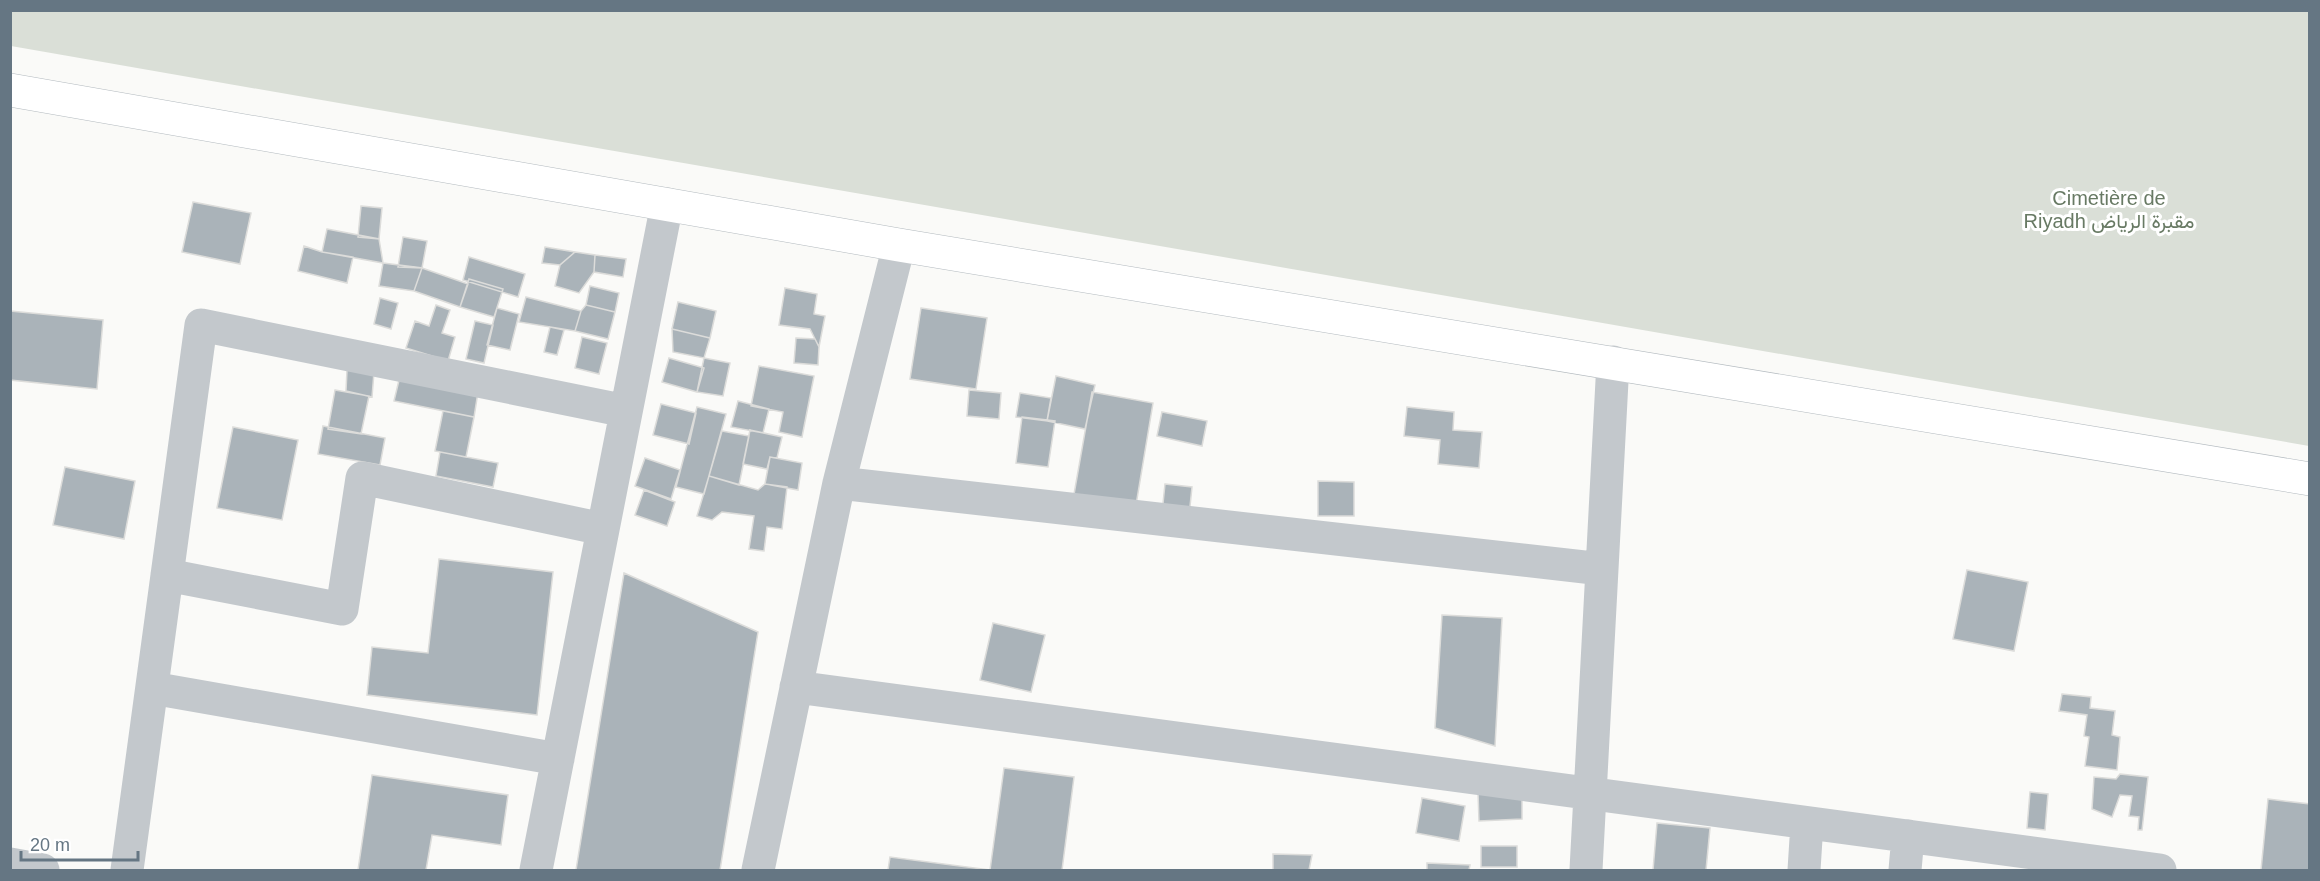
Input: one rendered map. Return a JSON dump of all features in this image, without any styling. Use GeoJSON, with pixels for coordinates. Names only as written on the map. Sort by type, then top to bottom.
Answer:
{"type":"FeatureCollection","features":[{"type":"Feature","properties":{"kind":"street"},"geometry":{"type":"LineString","coordinates":[[10,90],[899,245],[2310,479]]}},
{"type":"Feature","properties":{"kind":"street"},"geometry":{"type":"LineString","coordinates":[[536,870],[667,204]]}},
{"type":"Feature","properties":{"kind":"street"},"geometry":{"type":"LineString","coordinates":[[758,870],[839,483],[899,245]]}},
{"type":"Feature","properties":{"kind":"street"},"geometry":{"type":"LineString","coordinates":[[127,870],[201,325],[626,411]]}},
{"type":"Feature","properties":{"kind":"street"},"geometry":{"type":"LineString","coordinates":[[1586,870],[1613,362]]}},
{"type":"Feature","properties":{"kind":"street"},"geometry":{"type":"LineString","coordinates":[[167,575],[342,609],[362,478],[603,529]]}},
{"type":"Feature","properties":{"kind":"street"},"geometry":{"type":"LineString","coordinates":[[839,483],[1602,569]]}},
{"type":"Feature","properties":{"kind":"street"},"geometry":{"type":"LineString","coordinates":[[796,687],[2160,870]]}},
{"type":"Feature","properties":{"kind":"street"},"geometry":{"type":"LineString","coordinates":[[152,688],[558,759]]}},
{"type":"Feature","properties":{"kind":"street"},"geometry":{"type":"LineString","coordinates":[[1804,870],[1807,823]]}},
{"type":"Feature","properties":{"kind":"street"},"geometry":{"type":"LineString","coordinates":[[1905,870],[1908,836]]}},
{"type":"Feature","properties":{"kind":"street"},"geometry":{"type":"LineString","coordinates":[[10,864],[43,870]]}},
{"type":"Feature","properties":{"kind":"green space","name":"Cimetière de Riyadh مقبرة الرياض"},"geometry":{"type":"Polygon","coordinates":[[[10,11],[2309,11],[2309,446],[11,46],[10,11]]]}},
{"type":"Feature","properties":{"kind":"building"},"geometry":{"type":"Polygon","coordinates":[[[193,202],[251,213],[240,264],[182,252],[193,202]]]}},
{"type":"Feature","properties":{"kind":"building"},"geometry":{"type":"Polygon","coordinates":[[[361,206],[382,208],[379,239],[358,237],[361,206]]]}},
{"type":"Feature","properties":{"kind":"building"},"geometry":{"type":"Polygon","coordinates":[[[327,229],[379,239],[383,263],[322,252],[327,229]]]}},
{"type":"Feature","properties":{"kind":"building"},"geometry":{"type":"Polygon","coordinates":[[[403,237],[427,241],[422,268],[398,267],[403,237]]]}},
{"type":"Feature","properties":{"kind":"building"},"geometry":{"type":"Polygon","coordinates":[[[304,246],[322,252],[353,257],[347,283],[298,271],[304,246]]]}},
{"type":"Feature","properties":{"kind":"building"},"geometry":{"type":"Polygon","coordinates":[[[545,247],[575,252],[560,265],[542,263],[545,247]]]}},
{"type":"Feature","properties":{"kind":"building"},"geometry":{"type":"Polygon","coordinates":[[[575,252],[595,255],[594,272],[579,293],[555,286],[560,265],[575,252]]]}},
{"type":"Feature","properties":{"kind":"building"},"geometry":{"type":"Polygon","coordinates":[[[595,255],[626,259],[623,277],[594,272],[595,255]]]}},
{"type":"Feature","properties":{"kind":"building"},"geometry":{"type":"Polygon","coordinates":[[[469,257],[525,274],[518,297],[463,280],[469,257]]]}},
{"type":"Feature","properties":{"kind":"building"},"geometry":{"type":"Polygon","coordinates":[[[383,263],[422,268],[414,291],[379,286],[383,263]]]}},
{"type":"Feature","properties":{"kind":"building"},"geometry":{"type":"Polygon","coordinates":[[[422,268],[468,284],[460,307],[414,291],[422,268]]]}},
{"type":"Feature","properties":{"kind":"building"},"geometry":{"type":"Polygon","coordinates":[[[469,279],[503,289],[494,317],[460,307],[469,279]]]}},
{"type":"Feature","properties":{"kind":"building"},"geometry":{"type":"Polygon","coordinates":[[[590,286],[619,293],[615,312],[586,305],[590,286]]]}},
{"type":"Feature","properties":{"kind":"building"},"geometry":{"type":"Polygon","coordinates":[[[785,288],[817,294],[814,314],[825,316],[819,347],[810,329],[779,325],[785,288]]]}},
{"type":"Feature","properties":{"kind":"building"},"geometry":{"type":"Polygon","coordinates":[[[526,297],[581,311],[575,331],[519,322],[526,297]]]}},
{"type":"Feature","properties":{"kind":"building"},"geometry":{"type":"Polygon","coordinates":[[[380,298],[398,303],[391,329],[374,324],[380,298]]]}},
{"type":"Feature","properties":{"kind":"building"},"geometry":{"type":"Polygon","coordinates":[[[678,302],[716,311],[710,338],[672,329],[678,302]]]}},
{"type":"Feature","properties":{"kind":"building"},"geometry":{"type":"Polygon","coordinates":[[[436,305],[450,310],[442,333],[455,337],[448,361],[406,348],[415,321],[429,326],[436,305]]]}},
{"type":"Feature","properties":{"kind":"building"},"geometry":{"type":"Polygon","coordinates":[[[586,305],[615,312],[608,339],[575,331],[581,311],[586,305]]]}},
{"type":"Feature","properties":{"kind":"building"},"geometry":{"type":"Polygon","coordinates":[[[497,308],[519,314],[510,350],[487,345],[497,308]]]}},
{"type":"Feature","properties":{"kind":"building"},"geometry":{"type":"Polygon","coordinates":[[[921,308],[987,318],[976,389],[910,379],[921,308]]]}},
{"type":"Feature","properties":{"kind":"building"},"geometry":{"type":"Polygon","coordinates":[[[10,311],[103,320],[97,389],[10,380],[10,311]]]}},
{"type":"Feature","properties":{"kind":"building"},"geometry":{"type":"Polygon","coordinates":[[[475,321],[493,325],[484,363],[466,359],[475,321]]]}},
{"type":"Feature","properties":{"kind":"building"},"geometry":{"type":"Polygon","coordinates":[[[550,327],[564,330],[557,355],[544,352],[550,327]]]}},
{"type":"Feature","properties":{"kind":"building"},"geometry":{"type":"Polygon","coordinates":[[[672,329],[710,338],[704,358],[673,352],[672,329]]]}},
{"type":"Feature","properties":{"kind":"building"},"geometry":{"type":"Polygon","coordinates":[[[582,337],[607,343],[599,374],[575,368],[582,337]]]}},
{"type":"Feature","properties":{"kind":"building"},"geometry":{"type":"Polygon","coordinates":[[[796,338],[815,339],[819,347],[818,365],[794,363],[796,338]]]}},
{"type":"Feature","properties":{"kind":"building"},"geometry":{"type":"Polygon","coordinates":[[[669,358],[704,368],[697,392],[662,382],[669,358]]]}},
{"type":"Feature","properties":{"kind":"building"},"geometry":{"type":"Polygon","coordinates":[[[704,358],[730,363],[723,396],[697,392],[704,358]]]}},
{"type":"Feature","properties":{"kind":"building"},"geometry":{"type":"Polygon","coordinates":[[[759,366],[814,376],[802,437],[779,432],[783,412],[751,406],[759,366]]]}},
{"type":"Feature","properties":{"kind":"building"},"geometry":{"type":"Polygon","coordinates":[[[347,370],[374,372],[372,397],[346,391],[347,370]]]}},
{"type":"Feature","properties":{"kind":"building"},"geometry":{"type":"Polygon","coordinates":[[[400,376],[478,392],[474,417],[394,401],[400,376]]]}},
{"type":"Feature","properties":{"kind":"building"},"geometry":{"type":"Polygon","coordinates":[[[1056,376],[1095,385],[1085,429],[1047,421],[1056,376]]]}},
{"type":"Feature","properties":{"kind":"building"},"geometry":{"type":"Polygon","coordinates":[[[335,390],[369,396],[361,434],[328,429],[335,390]]]}},
{"type":"Feature","properties":{"kind":"building"},"geometry":{"type":"Polygon","coordinates":[[[969,390],[1001,393],[999,419],[967,416],[969,390]]]}},
{"type":"Feature","properties":{"kind":"building"},"geometry":{"type":"Polygon","coordinates":[[[1092,392],[1153,403],[1135,511],[1073,500],[1092,392]]]}},
{"type":"Feature","properties":{"kind":"building"},"geometry":{"type":"Polygon","coordinates":[[[1020,393],[1051,398],[1047,421],[1016,417],[1020,393]]]}},
{"type":"Feature","properties":{"kind":"building"},"geometry":{"type":"Polygon","coordinates":[[[738,401],[769,409],[763,433],[731,427],[738,401]]]}},
{"type":"Feature","properties":{"kind":"building"},"geometry":{"type":"Polygon","coordinates":[[[661,404],[696,413],[689,444],[653,435],[661,404]]]}},
{"type":"Feature","properties":{"kind":"building"},"geometry":{"type":"Polygon","coordinates":[[[697,407],[726,414],[704,494],[676,487],[697,407]]]}},
{"type":"Feature","properties":{"kind":"building"},"geometry":{"type":"Polygon","coordinates":[[[1407,407],[1454,412],[1453,430],[1482,432],[1479,468],[1438,464],[1440,440],[1404,436],[1407,407]]]}},
{"type":"Feature","properties":{"kind":"building"},"geometry":{"type":"Polygon","coordinates":[[[443,411],[474,417],[466,457],[435,451],[443,411]]]}},
{"type":"Feature","properties":{"kind":"building"},"geometry":{"type":"Polygon","coordinates":[[[1162,412],[1207,421],[1202,446],[1157,436],[1162,412]]]}},
{"type":"Feature","properties":{"kind":"building"},"geometry":{"type":"Polygon","coordinates":[[[1022,417],[1055,421],[1048,467],[1016,463],[1022,417]]]}},
{"type":"Feature","properties":{"kind":"building"},"geometry":{"type":"Polygon","coordinates":[[[323,426],[385,438],[380,465],[318,454],[323,426]]]}},
{"type":"Feature","properties":{"kind":"building"},"geometry":{"type":"Polygon","coordinates":[[[233,427],[298,440],[282,520],[217,508],[233,427]]]}},
{"type":"Feature","properties":{"kind":"building"},"geometry":{"type":"Polygon","coordinates":[[[750,430],[782,437],[777,458],[770,457],[767,469],[743,464],[750,430]]]}},
{"type":"Feature","properties":{"kind":"building"},"geometry":{"type":"Polygon","coordinates":[[[722,431],[749,436],[739,485],[709,476],[722,431]]]}},
{"type":"Feature","properties":{"kind":"building"},"geometry":{"type":"Polygon","coordinates":[[[440,452],[498,463],[493,487],[436,476],[440,452]]]}},
{"type":"Feature","properties":{"kind":"building"},"geometry":{"type":"Polygon","coordinates":[[[770,457],[802,463],[798,490],[765,484],[770,457]]]}},
{"type":"Feature","properties":{"kind":"building"},"geometry":{"type":"Polygon","coordinates":[[[645,458],[680,470],[671,499],[635,486],[645,458]]]}},
{"type":"Feature","properties":{"kind":"building"},"geometry":{"type":"Polygon","coordinates":[[[65,467],[135,481],[124,539],[53,525],[65,467]]]}},
{"type":"Feature","properties":{"kind":"building"},"geometry":{"type":"Polygon","coordinates":[[[709,476],[758,490],[765,484],[787,487],[782,529],[767,527],[764,551],[749,549],[754,516],[722,512],[712,520],[697,516],[709,476]]]}},
{"type":"Feature","properties":{"kind":"building"},"geometry":{"type":"Polygon","coordinates":[[[1318,481],[1354,482],[1354,516],[1318,516],[1318,481]]]}},
{"type":"Feature","properties":{"kind":"building"},"geometry":{"type":"Polygon","coordinates":[[[1165,484],[1192,487],[1189,516],[1162,513],[1165,484]]]}},
{"type":"Feature","properties":{"kind":"building"},"geometry":{"type":"Polygon","coordinates":[[[644,490],[675,502],[667,526],[635,515],[644,490]]]}},
{"type":"Feature","properties":{"kind":"building"},"geometry":{"type":"Polygon","coordinates":[[[439,559],[553,572],[537,715],[367,695],[372,647],[428,653],[439,559]]]}},
{"type":"Feature","properties":{"kind":"building"},"geometry":{"type":"Polygon","coordinates":[[[1967,570],[2028,582],[2014,651],[1953,639],[1967,570]]]}},
{"type":"Feature","properties":{"kind":"building"},"geometry":{"type":"Polygon","coordinates":[[[624,573],[758,632],[720,870],[576,870],[624,573]]]}},
{"type":"Feature","properties":{"kind":"building"},"geometry":{"type":"Polygon","coordinates":[[[1442,615],[1502,618],[1495,746],[1435,728],[1442,615]]]}},
{"type":"Feature","properties":{"kind":"building"},"geometry":{"type":"Polygon","coordinates":[[[993,623],[1045,635],[1031,692],[980,680],[993,623]]]}},
{"type":"Feature","properties":{"kind":"building"},"geometry":{"type":"Polygon","coordinates":[[[2062,694],[2091,697],[2090,708],[2115,711],[2112,735],[2120,737],[2117,770],[2085,766],[2089,737],[2084,736],[2087,715],[2059,711],[2062,694]]]}},
{"type":"Feature","properties":{"kind":"building"},"geometry":{"type":"Polygon","coordinates":[[[1004,768],[1074,777],[1062,870],[990,870],[1004,768]]]}},
{"type":"Feature","properties":{"kind":"building"},"geometry":{"type":"Polygon","coordinates":[[[2120,774],[2148,777],[2142,830],[2138,830],[2139,817],[2129,816],[2132,796],[2120,795],[2112,817],[2092,809],[2094,777],[2116,779],[2120,774]]]}},
{"type":"Feature","properties":{"kind":"building"},"geometry":{"type":"Polygon","coordinates":[[[372,775],[508,795],[501,845],[432,835],[426,870],[358,870],[372,775]]]}},
{"type":"Feature","properties":{"kind":"building"},"geometry":{"type":"Polygon","coordinates":[[[1522,791],[1522,819],[1479,821],[1478,793],[1522,791]]]}},
{"type":"Feature","properties":{"kind":"building"},"geometry":{"type":"Polygon","coordinates":[[[2030,792],[2048,794],[2045,830],[2027,828],[2030,792]]]}},
{"type":"Feature","properties":{"kind":"building"},"geometry":{"type":"Polygon","coordinates":[[[1422,798],[1465,806],[1459,841],[1416,833],[1422,798]]]}},
{"type":"Feature","properties":{"kind":"building"},"geometry":{"type":"Polygon","coordinates":[[[2268,799],[2310,804],[2310,870],[2261,870],[2268,799]]]}},
{"type":"Feature","properties":{"kind":"building"},"geometry":{"type":"Polygon","coordinates":[[[1657,823],[1710,828],[1706,870],[1653,870],[1657,823]]]}},
{"type":"Feature","properties":{"kind":"building"},"geometry":{"type":"Polygon","coordinates":[[[1481,846],[1517,846],[1517,867],[1481,867],[1481,846]]]}},
{"type":"Feature","properties":{"kind":"building"},"geometry":{"type":"Polygon","coordinates":[[[1273,854],[1312,855],[1309,870],[1273,870],[1273,854]]]}},
{"type":"Feature","properties":{"kind":"building"},"geometry":{"type":"Polygon","coordinates":[[[890,857],[990,870],[888,870],[890,857]]]}},
{"type":"Feature","properties":{"kind":"building"},"geometry":{"type":"Polygon","coordinates":[[[1427,863],[1470,865],[1469,870],[1427,870],[1427,863]]]}}]}
